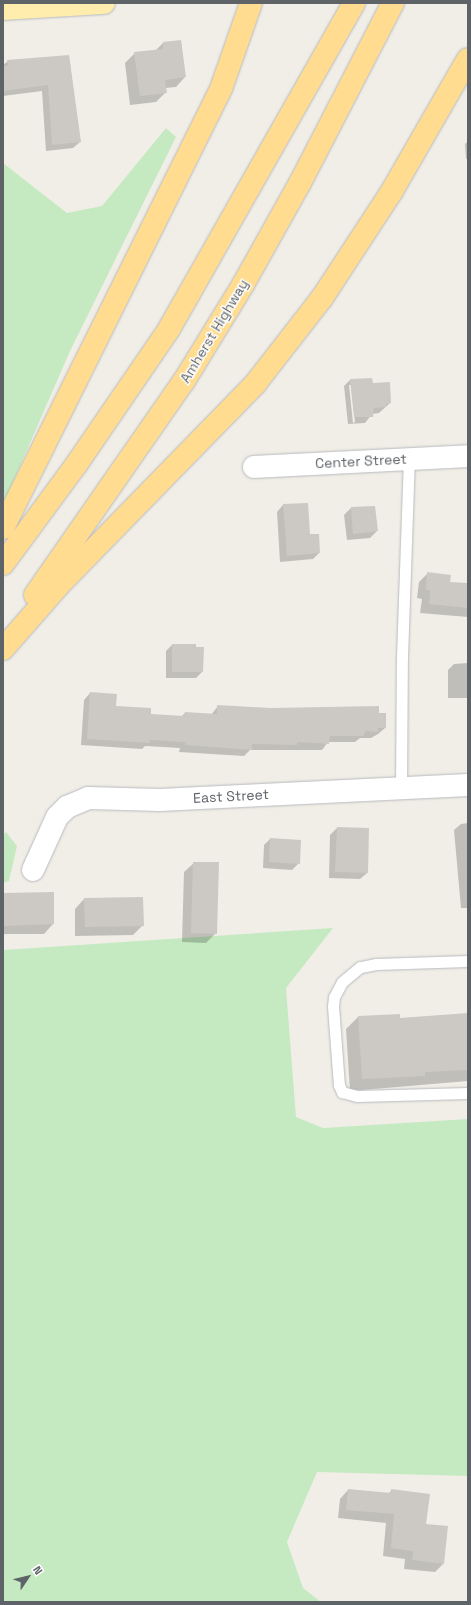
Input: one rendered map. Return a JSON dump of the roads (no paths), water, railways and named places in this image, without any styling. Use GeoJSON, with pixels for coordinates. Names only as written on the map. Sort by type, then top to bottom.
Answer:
{"type":"FeatureCollection","features":[{"type":"Feature","properties":{"kind":"highway"},"geometry":{"type":"LineString","coordinates":[[3,528],[222,86],[251,3]]}},
{"type":"Feature","properties":{"kind":"highway"},"geometry":{"type":"LineString","coordinates":[[3,564],[76,465],[169,329],[354,3]]}},
{"type":"Feature","properties":{"kind":"highway","name":"Amherst Highway"},"geometry":{"type":"LineString","coordinates":[[3,640],[188,375],[244,283],[300,183],[393,3]]}},
{"type":"Feature","properties":{"kind":"highway"},"geometry":{"type":"LineString","coordinates":[[3,649],[59,585],[255,384],[322,298],[392,191],[468,58]]}},
{"type":"Feature","properties":{"kind":"main road"},"geometry":{"type":"LineString","coordinates":[[3,9],[104,3]]}},
{"type":"Feature","properties":{"kind":"street","name":"Center Street"},"geometry":{"type":"LineString","coordinates":[[254,467],[468,456]]}},
{"type":"Feature","properties":{"kind":"street","name":"East Street"},"geometry":{"type":"LineString","coordinates":[[33,870],[57,817],[68,808],[88,798],[160,800],[468,785]]}},
{"type":"Feature","properties":{"kind":"lane"},"geometry":{"type":"LineString","coordinates":[[401,789],[402,657],[409,459]]}},
{"type":"Feature","properties":{"kind":"lane"},"geometry":{"type":"LineString","coordinates":[[468,961],[376,964],[360,967],[342,982],[334,997],[333,1006],[339,1086],[342,1092],[357,1096],[468,1093]]}}]}
